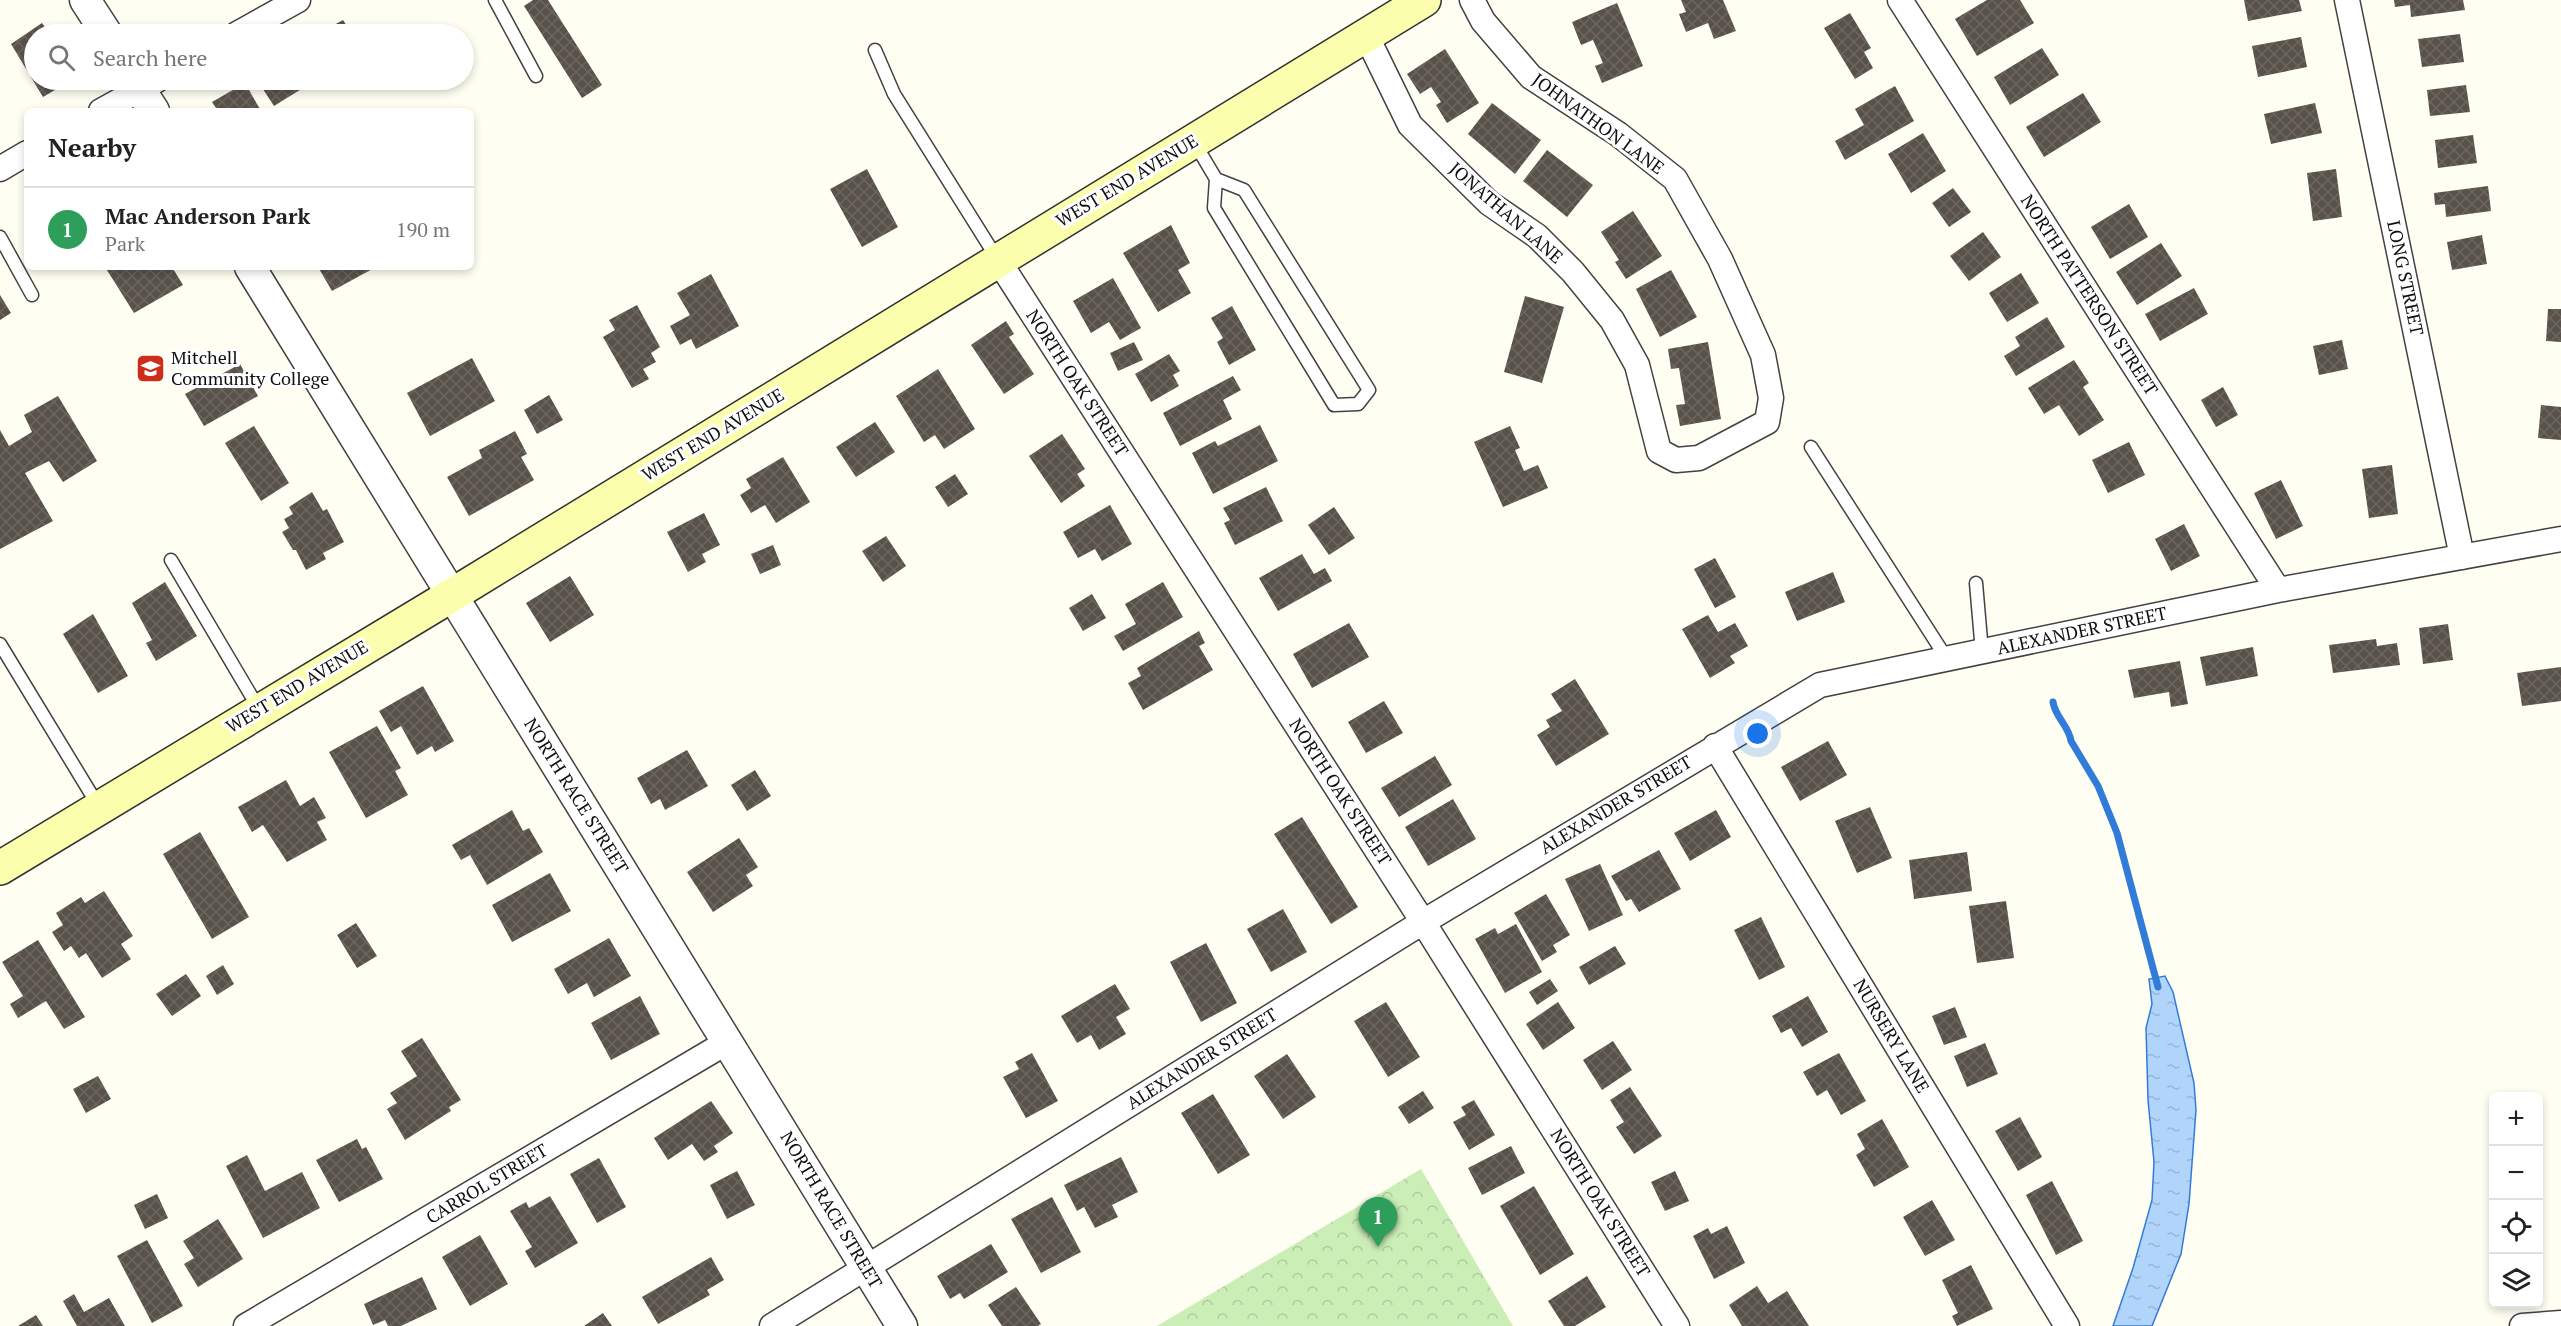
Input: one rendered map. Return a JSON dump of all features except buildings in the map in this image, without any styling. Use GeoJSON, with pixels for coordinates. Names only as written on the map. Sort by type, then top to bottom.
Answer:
{"type":"FeatureCollection","features":[{"type":"Feature","properties":{"kind":"main road","name":"WEST END AVENUE"},"geometry":{"type":"LineString","coordinates":[[0,868],[452,595],[1424,0]]}},
{"type":"Feature","properties":{"kind":"street"},"geometry":{"type":"LineString","coordinates":[[85,0],[100,24]]}},
{"type":"Feature","properties":{"kind":"street"},"geometry":{"type":"LineString","coordinates":[[255,24],[298,0]]}},
{"type":"Feature","properties":{"kind":"street","name":"JOHNATHON LANE"},"geometry":{"type":"LineString","coordinates":[[1472,0],[1483,21],[1531,77],[1618,134],[1675,179],[1716,250],[1746,319]]}},
{"type":"Feature","properties":{"kind":"street","name":"NORTH PATTERSON STREET"},"geometry":{"type":"LineString","coordinates":[[1900,0],[2278,590]]}},
{"type":"Feature","properties":{"kind":"street","name":"LONG STREET"},"geometry":{"type":"LineString","coordinates":[[2347,0],[2463,557]]}},
{"type":"Feature","properties":{"kind":"street","name":"JONATHAN LANE"},"geometry":{"type":"LineString","coordinates":[[1366,35],[1410,125],[1489,203],[1537,236],[1573,272],[1612,320],[1636,365],[1659,451],[1676,460],[1699,458],[1767,422],[1771,398],[1763,355],[1746,319]]}},
{"type":"Feature","properties":{"kind":"street"},"geometry":{"type":"LineString","coordinates":[[107,108],[146,90]]}},
{"type":"Feature","properties":{"kind":"street"},"geometry":{"type":"LineString","coordinates":[[0,169],[24,155]]}},
{"type":"Feature","properties":{"kind":"street","name":"NORTH OAK STREET"},"geometry":{"type":"LineString","coordinates":[[998,260],[1423,922],[1677,1326]]}},
{"type":"Feature","properties":{"kind":"street","name":"NORTH RACE STREET"},"geometry":{"type":"LineString","coordinates":[[252,270],[729,1041],[902,1326]]}},
{"type":"Feature","properties":{"kind":"street","name":"ALEXANDER STREET"},"geometry":{"type":"LineString","coordinates":[[772,1326],[1423,922],[1820,685],[2278,590],[2561,539]]}},
{"type":"Feature","properties":{"kind":"street","name":"NURSERY LANE"},"geometry":{"type":"LineString","coordinates":[[1715,746],[2067,1326]]}},
{"type":"Feature","properties":{"kind":"street","name":"CARROL STREET"},"geometry":{"type":"LineString","coordinates":[[246,1326],[729,1041]]}},
{"type":"Feature","properties":{"kind":"street"},"geometry":{"type":"LineString","coordinates":[[2522,1326],[2561,1323]]}},
{"type":"Feature","properties":{"kind":"lane"},"geometry":{"type":"LineString","coordinates":[[495,0],[536,76]]}},
{"type":"Feature","properties":{"kind":"lane"},"geometry":{"type":"LineString","coordinates":[[875,50],[894,94],[998,260]]}},
{"type":"Feature","properties":{"kind":"lane"},"geometry":{"type":"LineString","coordinates":[[1193,141],[1216,179],[1214,208],[1334,405],[1358,404],[1369,390],[1349,356],[1244,190],[1216,179]]}},
{"type":"Feature","properties":{"kind":"lane"},"geometry":{"type":"LineString","coordinates":[[0,237],[32,295]]}},
{"type":"Feature","properties":{"kind":"lane"},"geometry":{"type":"LineString","coordinates":[[1811,447],[1947,659]]}},
{"type":"Feature","properties":{"kind":"lane"},"geometry":{"type":"LineString","coordinates":[[171,560],[260,710]]}},
{"type":"Feature","properties":{"kind":"lane"},"geometry":{"type":"LineString","coordinates":[[1976,583],[1982,652]]}},
{"type":"Feature","properties":{"kind":"lane"},"geometry":{"type":"LineString","coordinates":[[0,644],[99,808]]}},
{"type":"Feature","properties":{"kind":"green space"},"geometry":{"type":"Polygon","coordinates":[[[1421,1169],[1513,1326],[1157,1326],[1421,1169]]]}},
{"type":"Feature","properties":{"kind":"water"},"geometry":{"type":"Polygon","coordinates":[[[2165,976],[2173,992],[2194,1083],[2196,1110],[2189,1204],[2181,1254],[2152,1326],[2113,1326],[2133,1268],[2152,1200],[2154,1162],[2148,1100],[2146,1028],[2152,1004],[2149,979],[2165,976]]]}},
{"type":"Feature","properties":{"kind":"waterway"},"geometry":{"type":"LineString","coordinates":[[2053,702],[2071,741],[2098,786],[2117,833],[2158,987]]}},
{"type":"Feature","properties":{"kind":"place","name":"Mitchell Community College"},"geometry":{"type":"Point","coordinates":[150,368]}},
{"type":"Feature","properties":{"kind":"place","name":"Mac Anderson Park"},"geometry":{"type":"Point","coordinates":[1378,1247]}}]}
